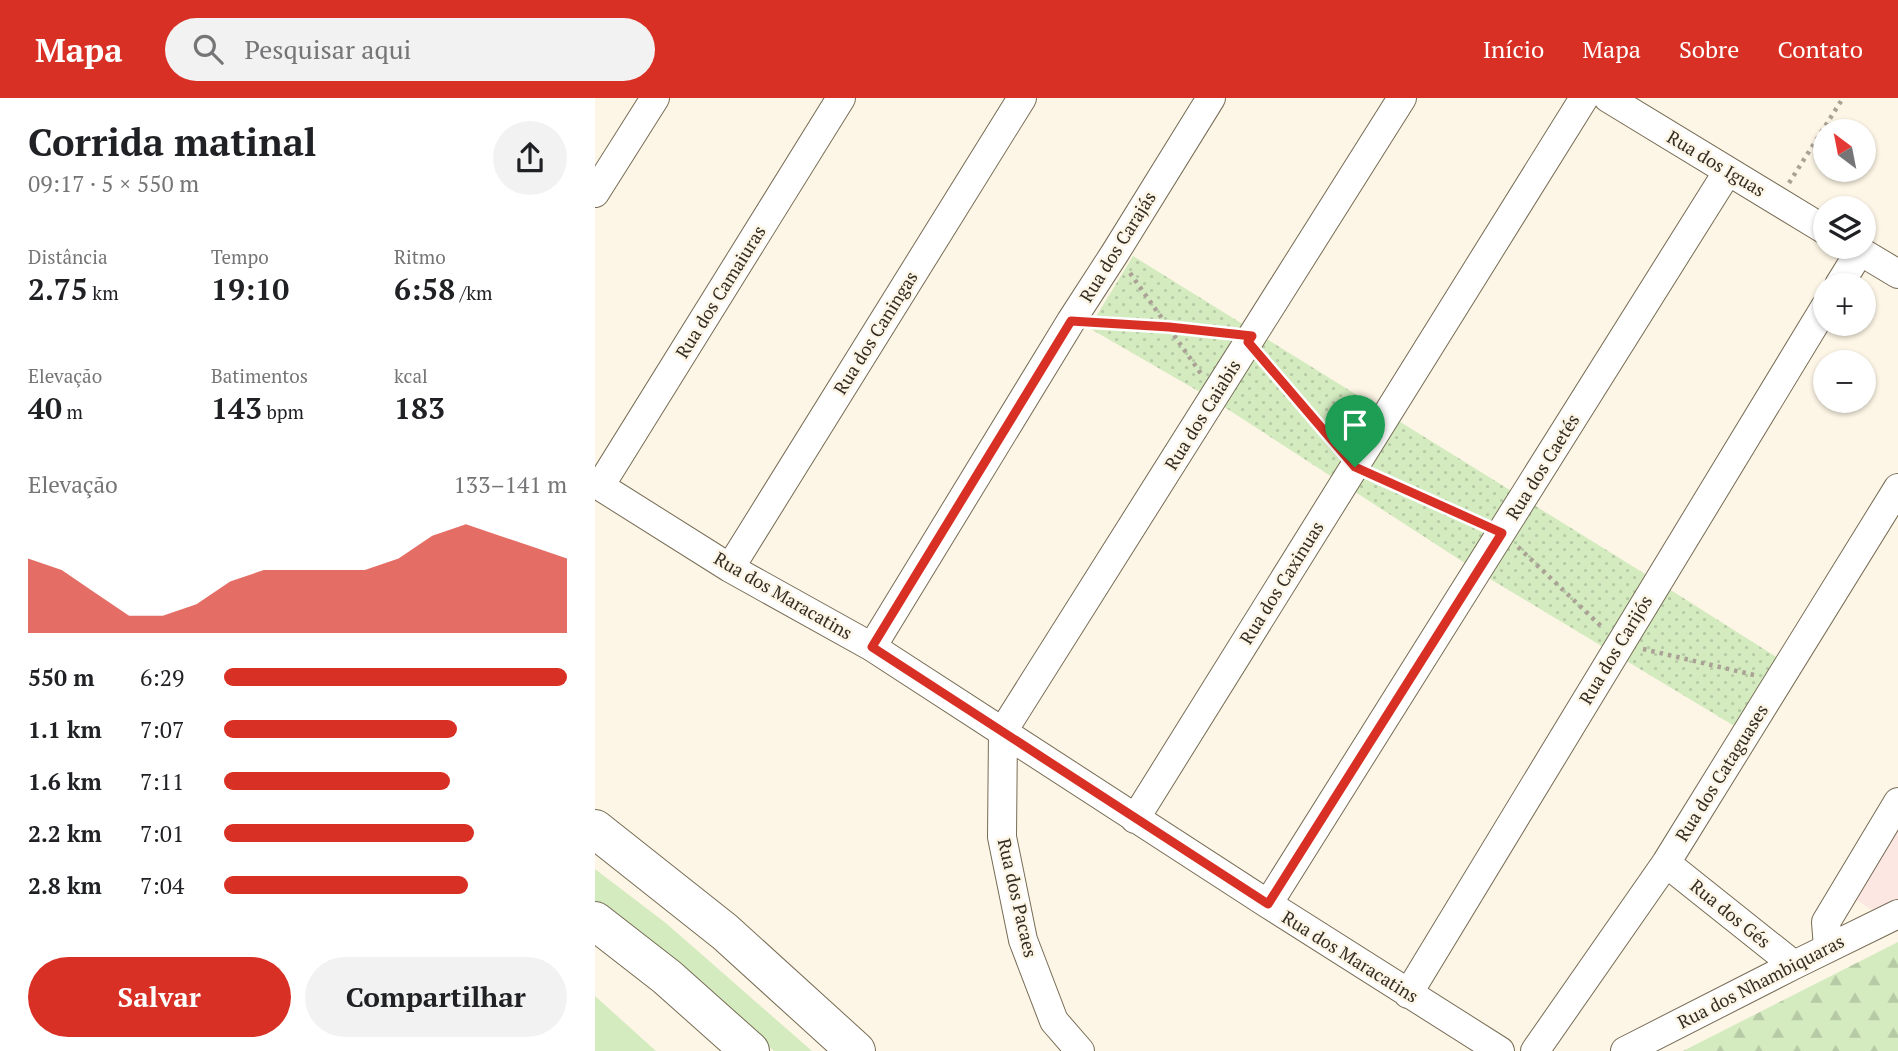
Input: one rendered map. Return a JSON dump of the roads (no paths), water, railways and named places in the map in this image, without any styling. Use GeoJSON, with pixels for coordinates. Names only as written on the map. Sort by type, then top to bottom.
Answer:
{"type":"FeatureCollection","features":[{"type":"Feature","properties":{"kind":"highway"},"geometry":{"type":"LineString","coordinates":[[595,829],[726,932],[856,1051]]}},
{"type":"Feature","properties":{"kind":"highway"},"geometry":{"type":"LineString","coordinates":[[595,920],[667,977],[750,1051]]}},
{"type":"Feature","properties":{"kind":"street"},"geometry":{"type":"LineString","coordinates":[[595,193],[655,98]]}},
{"type":"Feature","properties":{"kind":"street","name":"Rua dos Camaiuras"},"geometry":{"type":"LineString","coordinates":[[598,484],[841,98]]}},
{"type":"Feature","properties":{"kind":"street","name":"Rua dos Caningas"},"geometry":{"type":"LineString","coordinates":[[730,568],[1022,98]]}},
{"type":"Feature","properties":{"kind":"street","name":"Rua dos Carajás"},"geometry":{"type":"LineString","coordinates":[[872,647],[1211,98]]}},
{"type":"Feature","properties":{"kind":"street","name":"Rua dos Caiabis"},"geometry":{"type":"LineString","coordinates":[[1003,731],[1402,98]]}},
{"type":"Feature","properties":{"kind":"street","name":"Rua dos Caxinuas"},"geometry":{"type":"LineString","coordinates":[[1135,819],[1584,98]]}},
{"type":"Feature","properties":{"kind":"street","name":"Rua dos Iguas"},"geometry":{"type":"LineString","coordinates":[[1608,98],[1813,223]]}},
{"type":"Feature","properties":{"kind":"street","name":"Rua dos Caetés"},"geometry":{"type":"LineString","coordinates":[[1268,904],[1728,171]]}},
{"type":"Feature","properties":{"kind":"street"},"geometry":{"type":"LineString","coordinates":[[1873,259],[1898,274]]}},
{"type":"Feature","properties":{"kind":"street","name":"Rua dos Carijós"},"geometry":{"type":"LineString","coordinates":[[1408,993],[1813,327]]}},
{"type":"Feature","properties":{"kind":"street","name":"Rua dos Maracatins"},"geometry":{"type":"LineString","coordinates":[[598,484],[730,568],[872,647],[1135,819],[1500,1051]]}},
{"type":"Feature","properties":{"kind":"street","name":"Rua dos Cataguases"},"geometry":{"type":"LineString","coordinates":[[1535,1051],[1666,863],[1898,488]]}},
{"type":"Feature","properties":{"kind":"street","name":"Rua dos Pacaes"},"geometry":{"type":"LineString","coordinates":[[1003,731],[1002,836],[1023,940],[1054,1021],[1080,1051]]}},
{"type":"Feature","properties":{"kind":"street"},"geometry":{"type":"LineString","coordinates":[[1828,948],[1826,922],[1898,802]]}},
{"type":"Feature","properties":{"kind":"street","name":"Rua dos Gés"},"geometry":{"type":"LineString","coordinates":[[1666,863],[1794,965]]}},
{"type":"Feature","properties":{"kind":"street","name":"Rua dos Nhambiquaras"},"geometry":{"type":"LineString","coordinates":[[1625,1051],[1898,914]]}}]}
